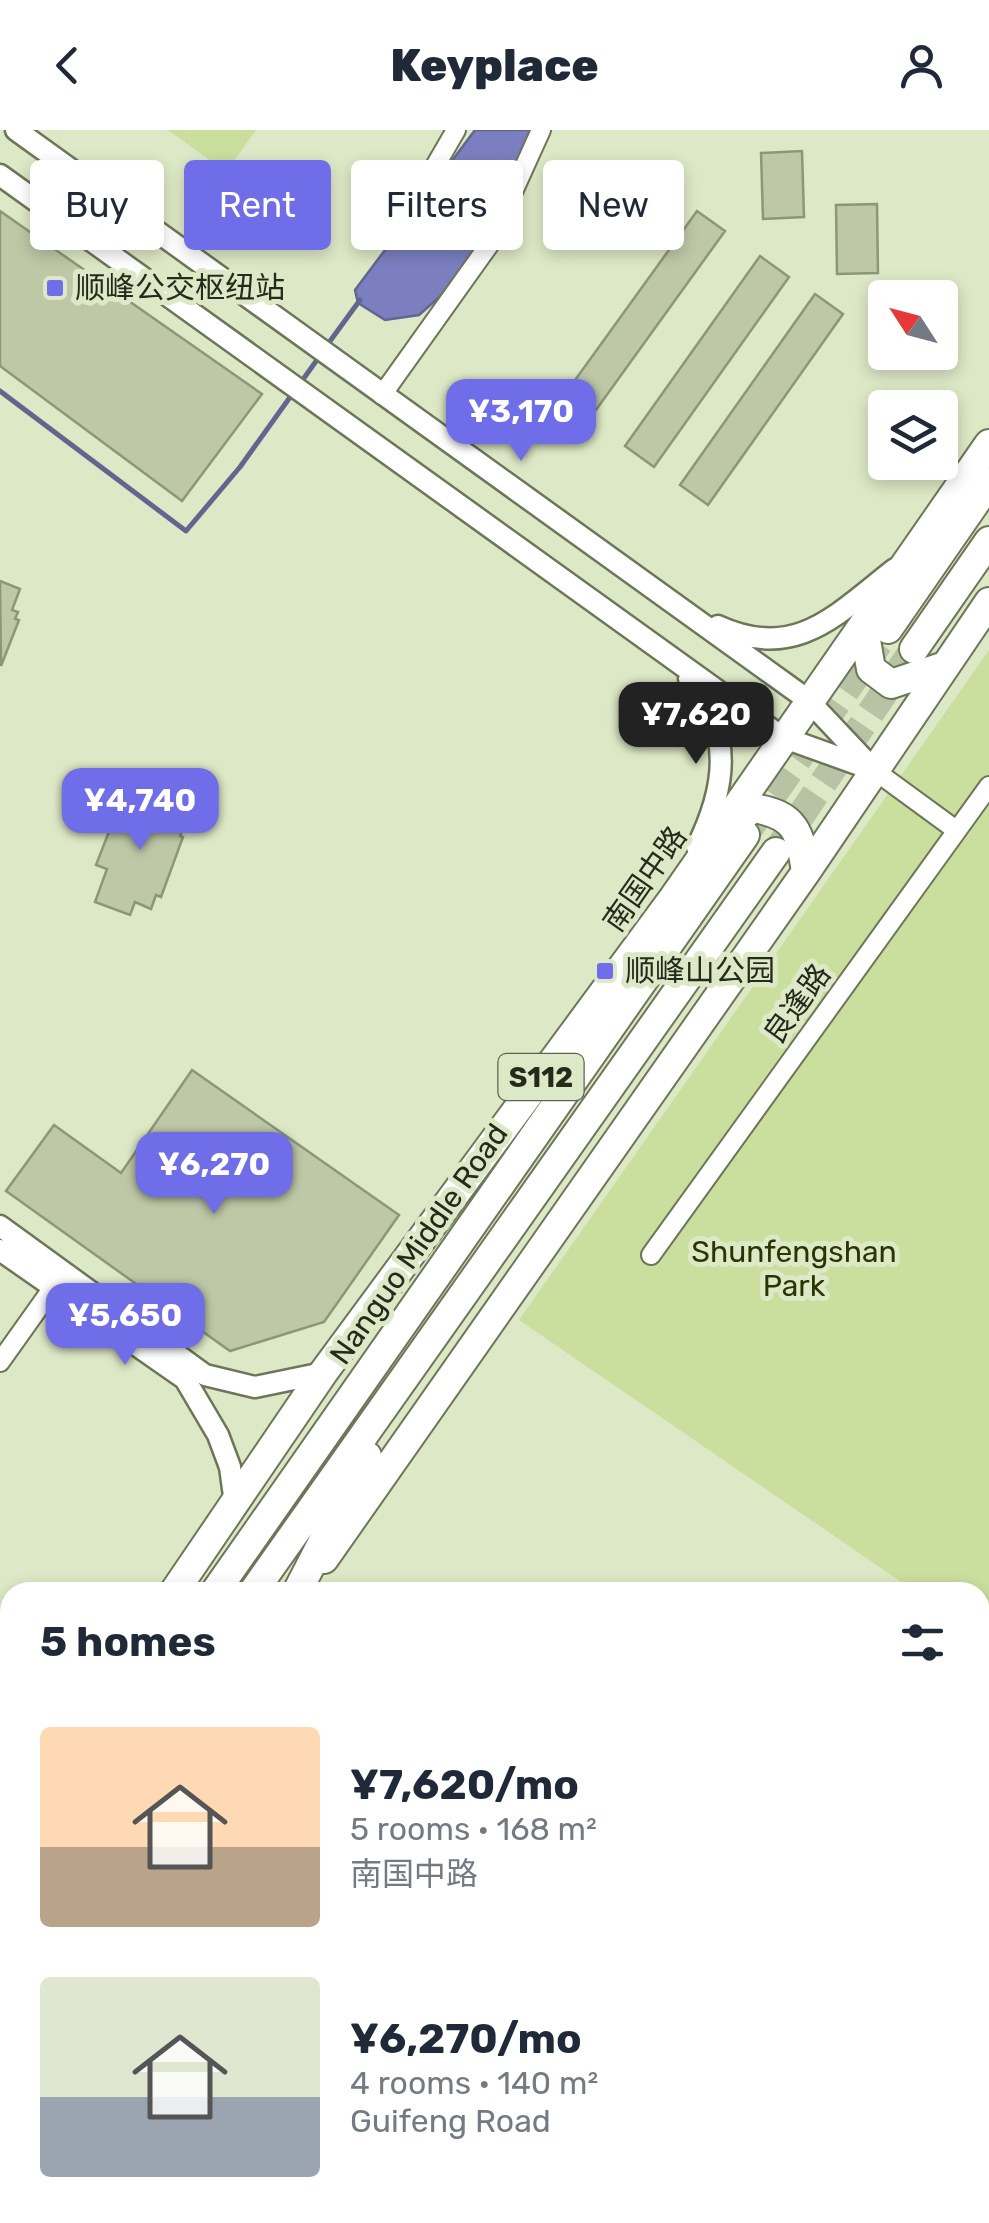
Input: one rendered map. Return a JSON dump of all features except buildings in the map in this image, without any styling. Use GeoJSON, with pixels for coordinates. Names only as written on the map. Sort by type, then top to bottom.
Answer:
{"type":"FeatureCollection","features":[{"type":"Feature","properties":{"kind":"main road","name":"南国中路"},"geometry":{"type":"LineString","coordinates":[[181,1582],[322,1373],[674,896],[989,444]]}},
{"type":"Feature","properties":{"kind":"main road"},"geometry":{"type":"LineString","coordinates":[[888,629],[989,483]]}},
{"type":"Feature","properties":{"kind":"main road"},"geometry":{"type":"LineString","coordinates":[[914,649],[989,541]]}},
{"type":"Feature","properties":{"kind":"main road"},"geometry":{"type":"LineString","coordinates":[[880,598],[865,634],[871,669],[891,684],[945,666]]}},
{"type":"Feature","properties":{"kind":"main road"},"geometry":{"type":"LineString","coordinates":[[306,1582],[806,872],[989,602]]}},
{"type":"Feature","properties":{"kind":"main road"},"geometry":{"type":"LineString","coordinates":[[708,847],[752,808],[777,812],[801,834],[806,872]]}},
{"type":"Feature","properties":{"kind":"main road","name":"Nanguo Middle Road"},"geometry":{"type":"LineString","coordinates":[[222,1582],[745,835]]}},
{"type":"Feature","properties":{"kind":"main road","name":"S112"},"geometry":{"type":"LineString","coordinates":[[260,1582],[776,852]]}},
{"type":"Feature","properties":{"kind":"main road"},"geometry":{"type":"LineString","coordinates":[[304,1582],[412,1367]]}},
{"type":"Feature","properties":{"kind":"street"},"geometry":{"type":"LineString","coordinates":[[16,130],[808,700],[874,770],[956,830]]}},
{"type":"Feature","properties":{"kind":"street"},"geometry":{"type":"LineString","coordinates":[[439,160],[456,130]]}},
{"type":"Feature","properties":{"kind":"street"},"geometry":{"type":"LineString","coordinates":[[382,395],[489,245],[541,130]]}},
{"type":"Feature","properties":{"kind":"street"},"geometry":{"type":"LineString","coordinates":[[0,174],[782,737],[874,770]]}},
{"type":"Feature","properties":{"kind":"street"},"geometry":{"type":"LineString","coordinates":[[680,608],[758,641],[779,640],[825,622],[907,560]]}},
{"type":"Feature","properties":{"kind":"street"},"geometry":{"type":"LineString","coordinates":[[652,643],[688,678],[709,706],[721,754],[717,801],[674,896]]}},
{"type":"Feature","properties":{"kind":"street","name":"良逢路"},"geometry":{"type":"LineString","coordinates":[[651,1255],[989,786]]}},
{"type":"Feature","properties":{"kind":"street"},"geometry":{"type":"LineString","coordinates":[[0,1226],[204,1375],[255,1387],[322,1373]]}},
{"type":"Feature","properties":{"kind":"street"},"geometry":{"type":"LineString","coordinates":[[0,1250],[185,1379],[218,1435],[230,1467],[235,1503]]}},
{"type":"Feature","properties":{"kind":"street"},"geometry":{"type":"LineString","coordinates":[[0,1362],[52,1288]]}},
{"type":"Feature","properties":{"kind":"green space"},"geometry":{"type":"Polygon","coordinates":[[[168,130],[256,130],[235,160],[209,160],[168,130]]]}},
{"type":"Feature","properties":{"kind":"green space","name":"Shunfengshan Park"},"geometry":{"type":"Polygon","coordinates":[[[989,650],[989,1582],[901,1582],[519,1320],[989,650]]]}},
{"type":"Feature","properties":{"kind":"water"},"geometry":{"type":"Polygon","coordinates":[[[475,130],[533,130],[521,160],[452,160],[475,130]]]}},
{"type":"Feature","properties":{"kind":"water"},"geometry":{"type":"Polygon","coordinates":[[[385,250],[477,250],[444,293],[419,315],[385,320],[358,303],[355,290],[385,250]]]}},
{"type":"Feature","properties":{"kind":"waterway"},"geometry":{"type":"LineString","coordinates":[[325,348],[360,300]]}},
{"type":"Feature","properties":{"kind":"waterway"},"geometry":{"type":"LineString","coordinates":[[299,385],[319,357]]}},
{"type":"Feature","properties":{"kind":"waterway"},"geometry":{"type":"LineString","coordinates":[[0,391],[186,531],[240,467],[293,393]]}},
{"type":"Feature","properties":{"kind":"tunnel"},"geometry":{"type":"LineString","coordinates":[[749,829],[879,643]]}},
{"type":"Feature","properties":{"kind":"tunnel"},"geometry":{"type":"LineString","coordinates":[[776,852],[914,649]]}},
{"type":"Feature","properties":{"kind":"place","name":"顺峰公交枢纽站"},"geometry":{"type":"Point","coordinates":[55,288]}},
{"type":"Feature","properties":{"kind":"place","name":"顺峰山公园"},"geometry":{"type":"Point","coordinates":[605,971]}}]}
